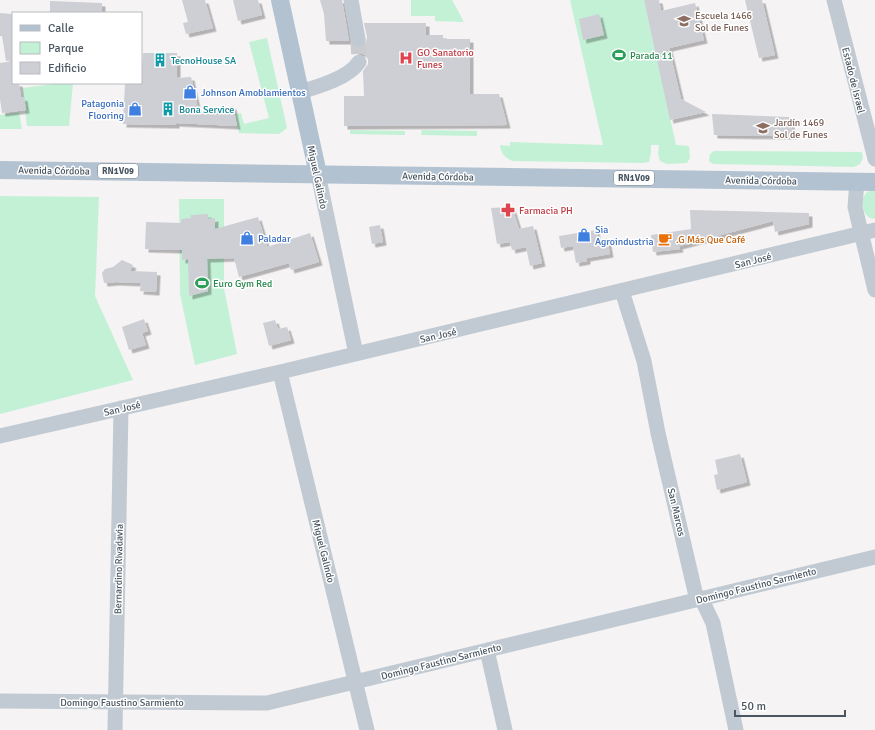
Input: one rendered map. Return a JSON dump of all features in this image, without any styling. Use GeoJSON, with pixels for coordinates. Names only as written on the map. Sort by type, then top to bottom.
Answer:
{"type":"FeatureCollection","features":[{"type":"Feature","properties":{"kind":"main road","name":"Miguel Galindo"},"geometry":{"type":"LineString","coordinates":[[280,0],[318,174]]}},
{"type":"Feature","properties":{"kind":"main road","name":"Avenida Córdoba"},"geometry":{"type":"LineString","coordinates":[[0,170],[875,182]]}},
{"type":"Feature","properties":{"kind":"street"},"geometry":{"type":"LineString","coordinates":[[351,0],[358,39]]}},
{"type":"Feature","properties":{"kind":"street","name":"Estado de Israel"},"geometry":{"type":"LineString","coordinates":[[834,0],[875,159]]}},
{"type":"Feature","properties":{"kind":"street"},"geometry":{"type":"LineString","coordinates":[[300,92],[320,86],[348,72],[359,62]]}},
{"type":"Feature","properties":{"kind":"street","name":"Miguel Galindo"},"geometry":{"type":"LineString","coordinates":[[318,174],[356,354]]}},
{"type":"Feature","properties":{"kind":"street"},"geometry":{"type":"LineString","coordinates":[[857,181],[855,207],[868,232],[875,290]]}},
{"type":"Feature","properties":{"kind":"street","name":"San José"},"geometry":{"type":"LineString","coordinates":[[0,436],[280,372],[868,232]]}},
{"type":"Feature","properties":{"kind":"street","name":"San Marcos"},"geometry":{"type":"LineString","coordinates":[[622,291],[644,361],[658,433],[696,596],[701,598],[713,623],[736,730]]}},
{"type":"Feature","properties":{"kind":"street","name":"Miguel Galindo"},"geometry":{"type":"LineString","coordinates":[[280,372],[367,730]]}},
{"type":"Feature","properties":{"kind":"street","name":"Bernardino Rivadavia"},"geometry":{"type":"LineString","coordinates":[[115,730],[121,408]]}},
{"type":"Feature","properties":{"kind":"street","name":"Domingo Faustino Sarmiento"},"geometry":{"type":"LineString","coordinates":[[0,701],[267,703],[875,557]]}},
{"type":"Feature","properties":{"kind":"street"},"geometry":{"type":"LineString","coordinates":[[487,650],[504,730]]}},
{"type":"Feature","properties":{"kind":"green space"},"geometry":{"type":"Polygon","coordinates":[[[411,0],[452,0],[464,22],[435,21],[435,16],[411,16],[411,0]]]}},
{"type":"Feature","properties":{"kind":"green space","name":"Parada 11"},"geometry":{"type":"Polygon","coordinates":[[[570,0],[644,0],[676,145],[689,146],[690,158],[687,163],[667,164],[660,161],[658,154],[659,145],[651,145],[649,162],[643,163],[513,161],[501,151],[500,145],[510,146],[510,142],[603,145],[570,0]]]}},
{"type":"Feature","properties":{"kind":"green space"},"geometry":{"type":"Polygon","coordinates":[[[267,38],[287,128],[279,134],[239,133],[235,114],[241,113],[244,124],[269,118],[249,42],[267,38]]]}},
{"type":"Feature","properties":{"kind":"green space"},"geometry":{"type":"Polygon","coordinates":[[[54,84],[73,84],[69,126],[27,126],[22,88],[54,84]]]}},
{"type":"Feature","properties":{"kind":"green space"},"geometry":{"type":"Polygon","coordinates":[[[19,112],[22,129],[0,129],[0,115],[19,112]]]}},
{"type":"Feature","properties":{"kind":"green space"},"geometry":{"type":"Polygon","coordinates":[[[350,130],[405,131],[405,135],[350,134],[350,130]]]}},
{"type":"Feature","properties":{"kind":"green space"},"geometry":{"type":"Polygon","coordinates":[[[422,130],[477,131],[477,136],[421,135],[422,130]]]}},
{"type":"Feature","properties":{"kind":"green space"},"geometry":{"type":"Polygon","coordinates":[[[714,151],[862,152],[863,158],[860,164],[854,167],[713,164],[709,161],[710,154],[714,151]]]}},
{"type":"Feature","properties":{"kind":"green space"},"geometry":{"type":"Polygon","coordinates":[[[869,191],[875,191],[875,219],[871,218],[864,212],[863,198],[869,191]]]}},
{"type":"Feature","properties":{"kind":"green space"},"geometry":{"type":"Polygon","coordinates":[[[0,196],[99,197],[95,296],[133,380],[0,414],[0,196]]]}},
{"type":"Feature","properties":{"kind":"green space","name":"Euro Gym Red"},"geometry":{"type":"Polygon","coordinates":[[[179,199],[224,199],[224,288],[237,354],[195,365],[180,294],[179,199]]]}},
{"type":"Feature","properties":{"kind":"building"},"geometry":{"type":"Polygon","coordinates":[[[182,0],[205,0],[213,28],[186,34],[183,23],[188,22],[182,0]]]}},
{"type":"Feature","properties":{"kind":"building"},"geometry":{"type":"Polygon","coordinates":[[[233,0],[258,0],[262,15],[238,21],[233,0]]]}},
{"type":"Feature","properties":{"kind":"building"},"geometry":{"type":"Polygon","coordinates":[[[320,0],[342,0],[349,41],[326,41],[324,14],[320,0]]]}},
{"type":"Feature","properties":{"kind":"building"},"geometry":{"type":"Polygon","coordinates":[[[644,0],[659,0],[661,11],[695,3],[704,40],[669,48],[681,99],[706,112],[670,120],[644,0]]]}},
{"type":"Feature","properties":{"kind":"building"},"geometry":{"type":"Polygon","coordinates":[[[745,0],[762,0],[775,55],[759,58],[745,0]]]}},
{"type":"Feature","properties":{"kind":"building"},"geometry":{"type":"Polygon","coordinates":[[[50,1],[102,3],[102,12],[50,12],[50,1]]]}},
{"type":"Feature","properties":{"kind":"building"},"geometry":{"type":"Polygon","coordinates":[[[0,13],[12,14],[12,60],[6,61],[2,36],[0,36],[0,13]]]}},
{"type":"Feature","properties":{"kind":"building"},"geometry":{"type":"Polygon","coordinates":[[[599,14],[604,35],[583,40],[579,19],[599,14]]]}},
{"type":"Feature","properties":{"kind":"building"},"geometry":{"type":"Polygon","coordinates":[[[364,23],[426,23],[426,35],[443,35],[443,39],[470,39],[470,94],[499,94],[507,125],[344,126],[344,96],[364,96],[363,71],[368,64],[368,59],[361,53],[355,54],[355,48],[363,46],[366,42],[367,37],[364,23]]]}},
{"type":"Feature","properties":{"kind":"building"},"geometry":{"type":"Polygon","coordinates":[[[143,53],[177,53],[177,78],[191,77],[199,114],[233,106],[237,126],[176,123],[176,125],[123,124],[125,84],[142,84],[143,53]]]}},
{"type":"Feature","properties":{"kind":"building"},"geometry":{"type":"Polygon","coordinates":[[[12,61],[12,84],[19,84],[21,98],[24,97],[26,110],[2,113],[0,99],[0,63],[12,61]]]}},
{"type":"Feature","properties":{"kind":"building"},"geometry":{"type":"Polygon","coordinates":[[[712,114],[789,117],[794,136],[714,135],[712,114]]]}},
{"type":"Feature","properties":{"kind":"building"},"geometry":{"type":"Polygon","coordinates":[[[512,207],[519,229],[533,226],[542,263],[530,266],[526,247],[512,250],[510,242],[497,244],[491,208],[512,207]]]}},
{"type":"Feature","properties":{"kind":"building"},"geometry":{"type":"Polygon","coordinates":[[[690,210],[809,213],[809,224],[775,232],[773,221],[679,246],[680,249],[653,252],[651,235],[691,229],[690,210]]]}},
{"type":"Feature","properties":{"kind":"building"},"geometry":{"type":"Polygon","coordinates":[[[208,214],[208,219],[215,218],[215,229],[258,217],[267,247],[310,233],[319,262],[291,270],[289,263],[239,277],[234,258],[207,259],[208,291],[189,296],[188,259],[182,260],[182,250],[145,249],[146,222],[181,223],[181,219],[191,218],[191,215],[208,214]]]}},
{"type":"Feature","properties":{"kind":"building"},"geometry":{"type":"Polygon","coordinates":[[[380,225],[383,242],[372,244],[369,227],[380,225]]]}},
{"type":"Feature","properties":{"kind":"building"},"geometry":{"type":"Polygon","coordinates":[[[596,230],[598,240],[607,238],[610,254],[587,258],[587,261],[576,263],[573,246],[561,248],[559,236],[596,230]]]}},
{"type":"Feature","properties":{"kind":"building"},"geometry":{"type":"Polygon","coordinates":[[[122,260],[133,265],[130,271],[157,272],[156,292],[140,291],[141,283],[104,283],[102,273],[105,269],[113,267],[122,260]]]}},
{"type":"Feature","properties":{"kind":"building"},"geometry":{"type":"Polygon","coordinates":[[[144,319],[148,331],[142,333],[146,345],[129,350],[122,327],[144,319]]]}},
{"type":"Feature","properties":{"kind":"building"},"geometry":{"type":"Polygon","coordinates":[[[275,320],[278,329],[287,327],[291,340],[269,346],[263,323],[275,320]]]}},
{"type":"Feature","properties":{"kind":"building"},"geometry":{"type":"Polygon","coordinates":[[[740,454],[747,482],[717,490],[714,475],[718,474],[715,460],[740,454]]]}},
{"type":"Feature","properties":{"kind":"tunnel"},"geometry":{"type":"LineString","coordinates":[[358,39],[359,62]]}},
{"type":"Feature","properties":{"kind":"place","name":"Escuela 1466 Sol de Funes"},"geometry":{"type":"Point","coordinates":[684,21]}},
{"type":"Feature","properties":{"kind":"place","name":"Parada 11"},"geometry":{"type":"Point","coordinates":[619,55]}},
{"type":"Feature","properties":{"kind":"place","name":"GO Sanatorio Funes"},"geometry":{"type":"Point","coordinates":[406,58]}},
{"type":"Feature","properties":{"kind":"place","name":"TecnoHouse SA"},"geometry":{"type":"Point","coordinates":[160,60]}},
{"type":"Feature","properties":{"kind":"place","name":"Johnson Amoblamientos"},"geometry":{"type":"Point","coordinates":[190,92]}},
{"type":"Feature","properties":{"kind":"place","name":"Patagonia Flooring"},"geometry":{"type":"Point","coordinates":[135,109]}},
{"type":"Feature","properties":{"kind":"place","name":"Bona Service"},"geometry":{"type":"Point","coordinates":[168,109]}},
{"type":"Feature","properties":{"kind":"place","name":"Jardín 1469 Sol de Funes"},"geometry":{"type":"Point","coordinates":[763,128]}},
{"type":"Feature","properties":{"kind":"place","name":"Farmacia PH"},"geometry":{"type":"Point","coordinates":[508,210]}},
{"type":"Feature","properties":{"kind":"place","name":"Sia Agroindustria"},"geometry":{"type":"Point","coordinates":[584,235]}},
{"type":"Feature","properties":{"kind":"place","name":"Paladar"},"geometry":{"type":"Point","coordinates":[247,238]}},
{"type":"Feature","properties":{"kind":"place","name":".G Más Que Café"},"geometry":{"type":"Point","coordinates":[665,239]}},
{"type":"Feature","properties":{"kind":"place","name":"Euro Gym Red"},"geometry":{"type":"Point","coordinates":[202,283]}}]}
